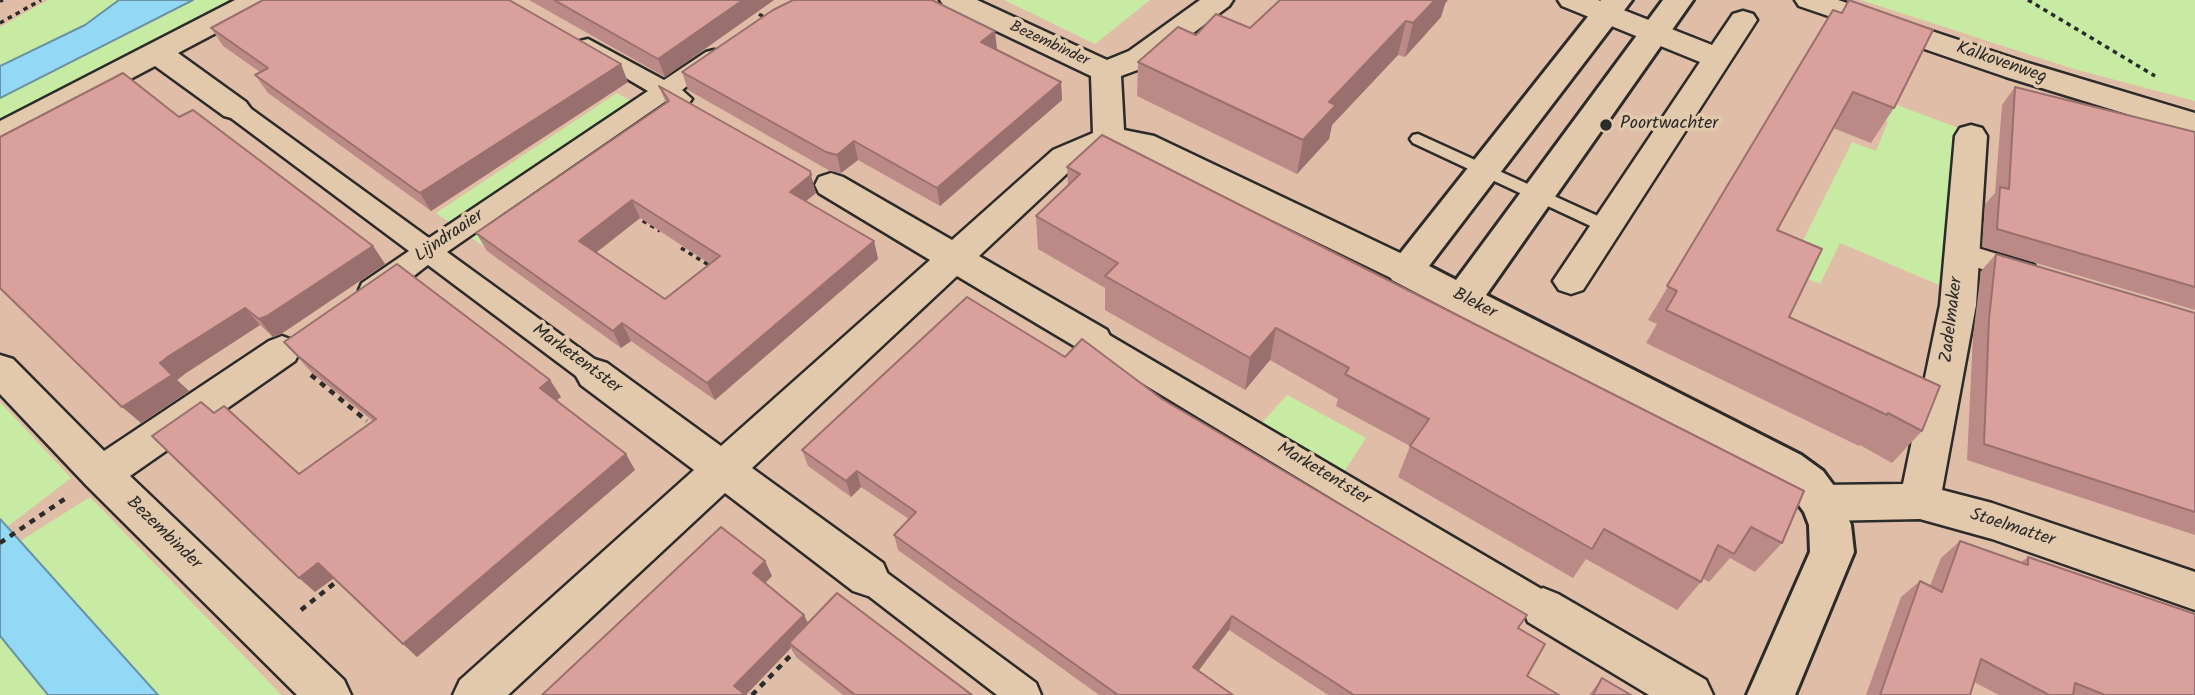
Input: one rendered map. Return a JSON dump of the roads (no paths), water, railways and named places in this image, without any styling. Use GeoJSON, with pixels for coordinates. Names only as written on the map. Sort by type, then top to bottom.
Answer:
{"type":"FeatureCollection","features":[{"type":"Feature","properties":{"kind":"street"},"geometry":{"type":"LineString","coordinates":[[0,134],[257,0]]}},
{"type":"Feature","properties":{"kind":"street","name":"Bezembinder"},"geometry":{"type":"LineString","coordinates":[[954,0],[1106,71],[1140,58],[1219,0]]}},
{"type":"Feature","properties":{"kind":"street"},"geometry":{"type":"LineString","coordinates":[[1572,0],[1611,7],[1654,33],[1717,58]]}},
{"type":"Feature","properties":{"kind":"street"},"geometry":{"type":"LineString","coordinates":[[1463,299],[1678,0]]}},
{"type":"Feature","properties":{"kind":"street","name":"Kalkovenweg"},"geometry":{"type":"LineString","coordinates":[[1809,0],[2083,91],[2195,124]]}},
{"type":"Feature","properties":{"kind":"street"},"geometry":{"type":"LineString","coordinates":[[1405,270],[1611,7]]}},
{"type":"Feature","properties":{"kind":"street","name":"Lijndraaier"},"geometry":{"type":"LineString","coordinates":[[350,305],[769,20]]}},
{"type":"Feature","properties":{"kind":"street"},"geometry":{"type":"LineString","coordinates":[[1571,281],[1743,20]]}},
{"type":"Feature","properties":{"kind":"street"},"geometry":{"type":"LineString","coordinates":[[568,35],[705,114]]}},
{"type":"Feature","properties":{"kind":"street"},"geometry":{"type":"LineString","coordinates":[[156,52],[428,252]]}},
{"type":"Feature","properties":{"kind":"street","name":"Bezembinder"},"geometry":{"type":"LineString","coordinates":[[1106,71],[1109,139]]}},
{"type":"Feature","properties":{"kind":"street","name":"Zadelmaker"},"geometry":{"type":"LineString","coordinates":[[1920,501],[1958,305],[1971,136]]}},
{"type":"Feature","properties":{"kind":"street"},"geometry":{"type":"LineString","coordinates":[[476,695],[1064,158],[1109,139]]}},
{"type":"Feature","properties":{"kind":"street","name":"Bleker"},"geometry":{"type":"LineString","coordinates":[[1109,139],[1143,144],[1463,299],[1786,467],[1808,484],[1822,503]]}},
{"type":"Feature","properties":{"kind":"street","name":"Marketentster"},"geometry":{"type":"LineString","coordinates":[[820,179],[1690,695]]}},
{"type":"Feature","properties":{"kind":"street","name":"Marketentster"},"geometry":{"type":"LineString","coordinates":[[428,252],[724,469],[1024,695]]}},
{"type":"Feature","properties":{"kind":"street"},"geometry":{"type":"LineString","coordinates":[[1961,253],[2052,280]]}},
{"type":"Feature","properties":{"kind":"street"},"geometry":{"type":"LineString","coordinates":[[101,474],[294,343]]}},
{"type":"Feature","properties":{"kind":"street","name":"Bezembinder"},"geometry":{"type":"LineString","coordinates":[[0,370],[101,474],[328,695]]}},
{"type":"Feature","properties":{"kind":"street","name":"Stoelmatter"},"geometry":{"type":"LineString","coordinates":[[1822,503],[1920,501],[1992,521],[2195,591]]}},
{"type":"Feature","properties":{"kind":"street"},"geometry":{"type":"LineString","coordinates":[[1770,695],[1832,552],[1830,525],[1822,503]]}},
{"type":"Feature","properties":{"kind":"lane"},"geometry":{"type":"LineString","coordinates":[[1418,139],[1605,226]]}},
{"type":"Feature","properties":{"kind":"water"},"geometry":{"type":"Polygon","coordinates":[[[119,0],[193,0],[0,98],[0,66],[85,25],[119,0]]]}},
{"type":"Feature","properties":{"kind":"water"},"geometry":{"type":"Polygon","coordinates":[[[0,519],[158,695],[48,695],[0,636],[0,519]]]}},
{"type":"Feature","properties":{"kind":"place","name":"Poortwachter"},"geometry":{"type":"Point","coordinates":[1606,125]}}]}
